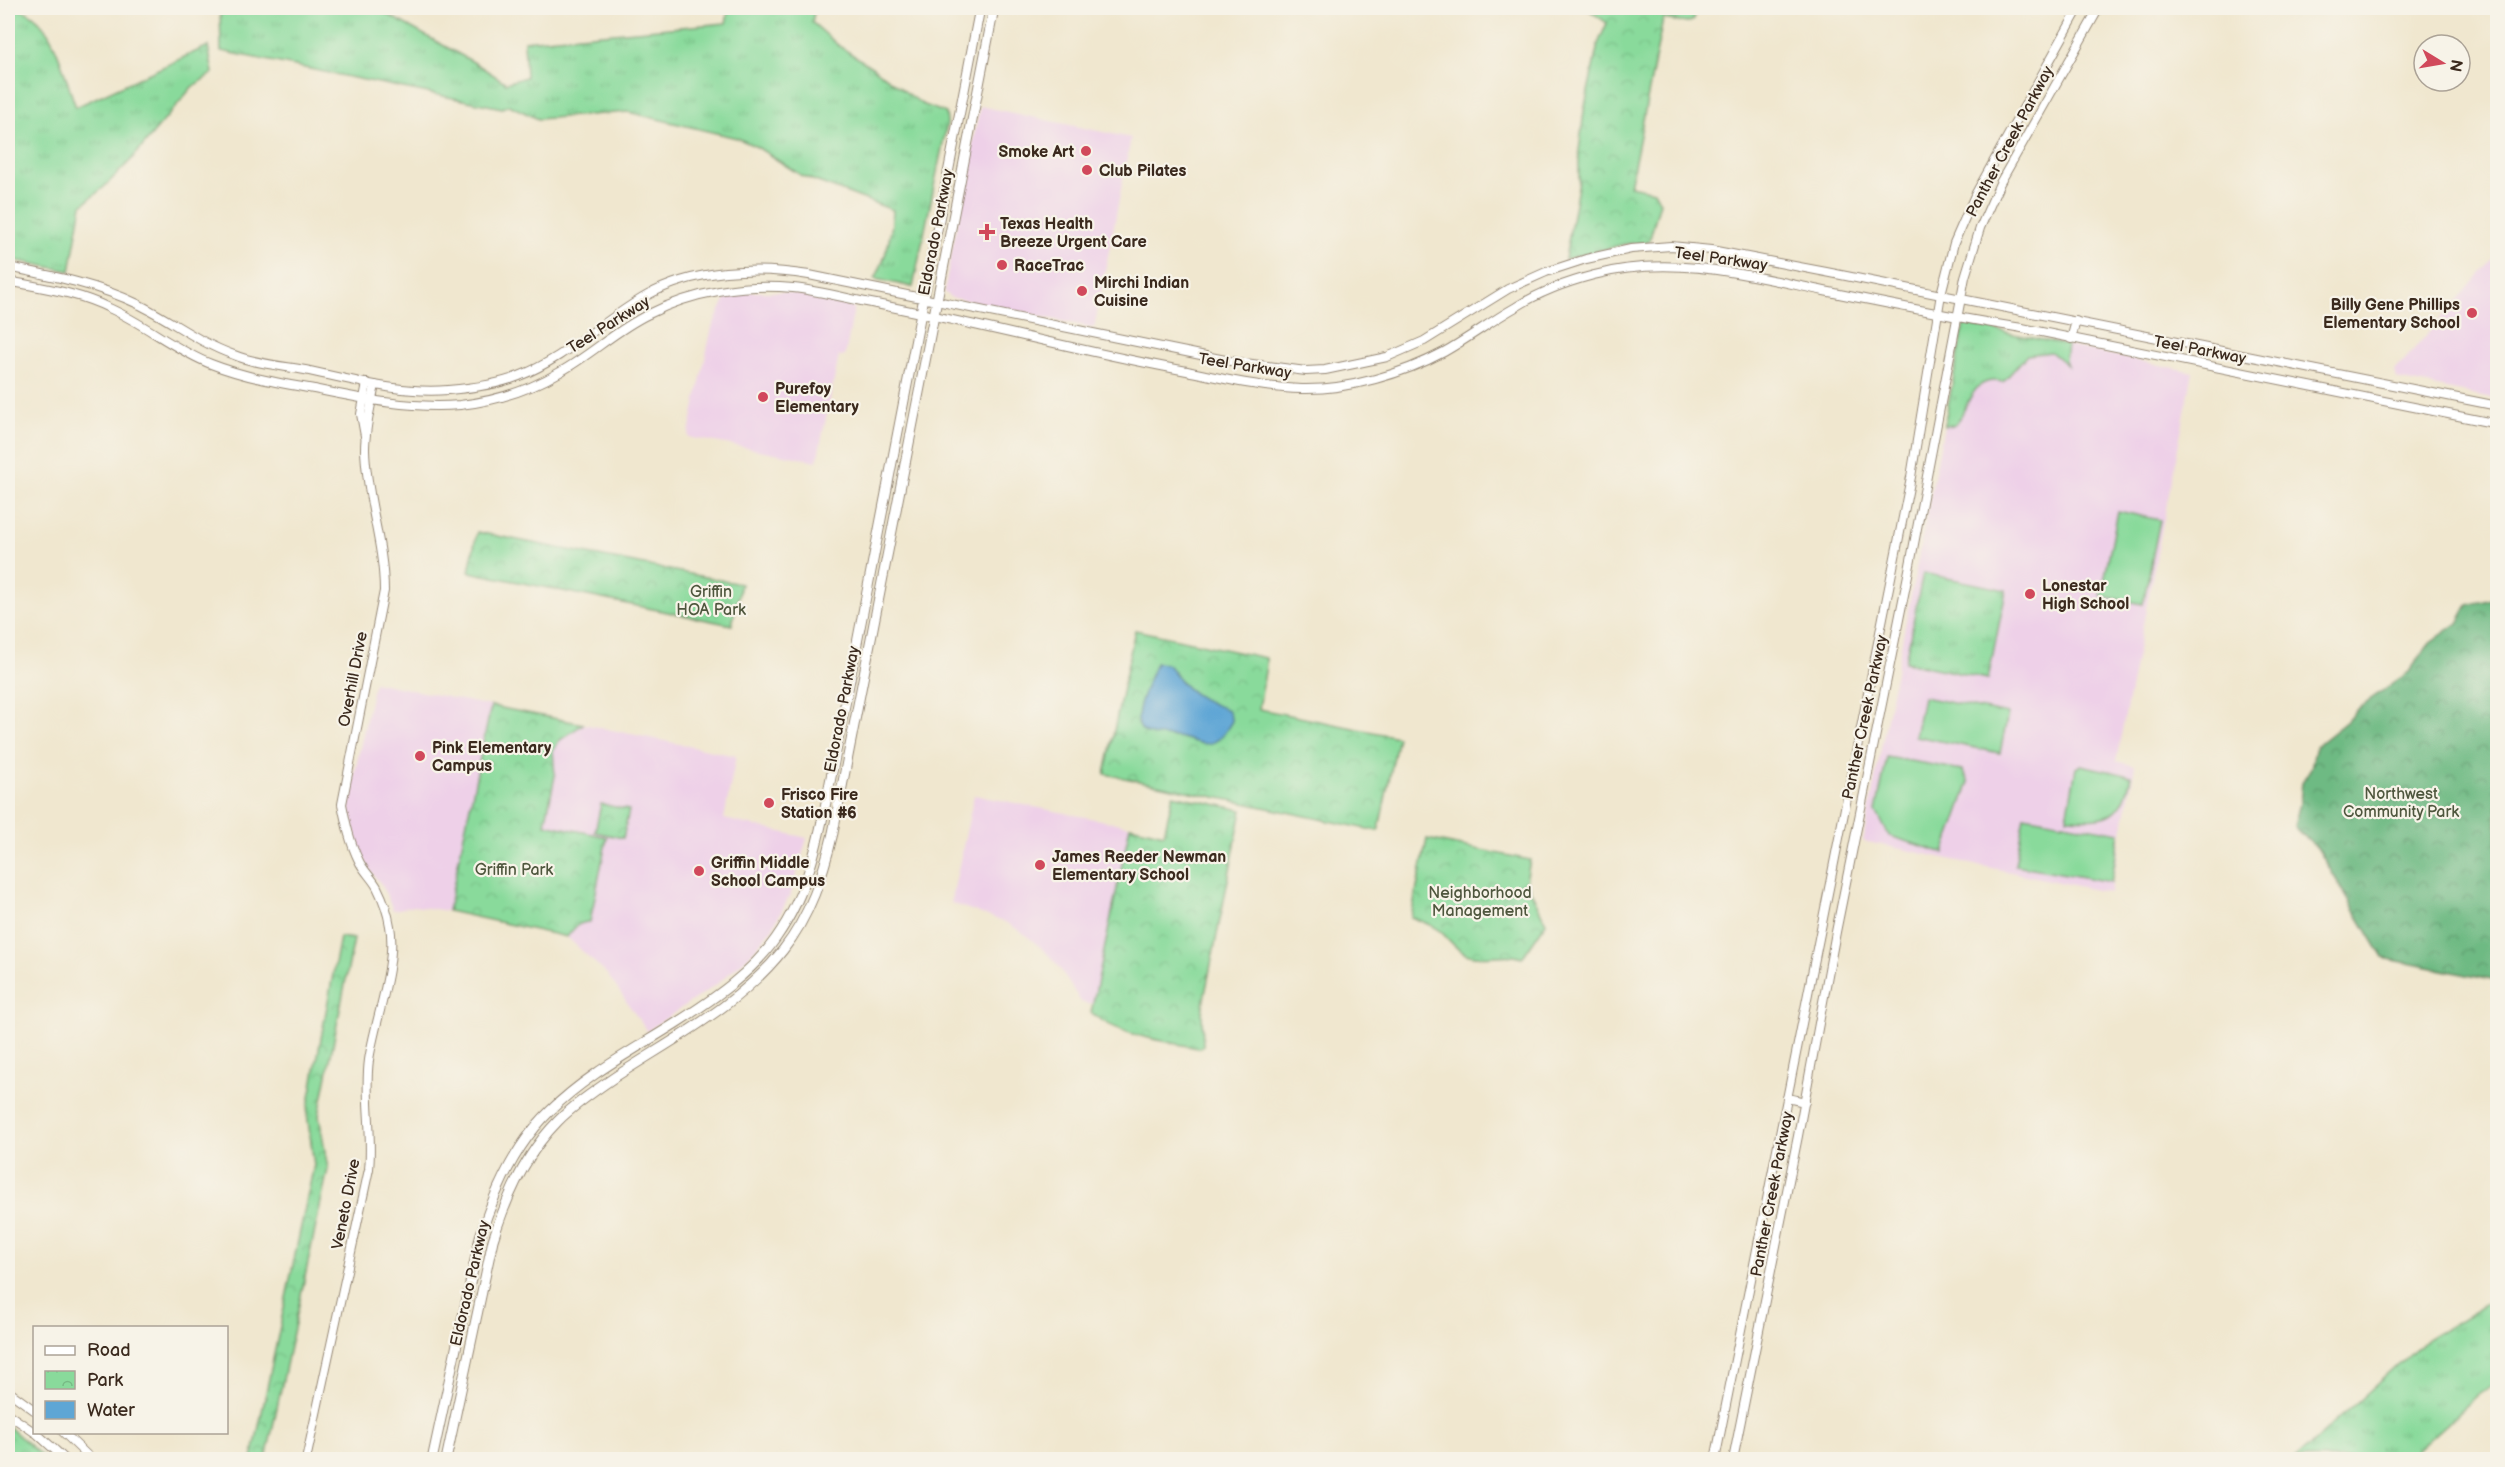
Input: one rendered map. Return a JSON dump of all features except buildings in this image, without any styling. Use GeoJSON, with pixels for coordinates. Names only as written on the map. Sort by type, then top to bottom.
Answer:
{"type":"FeatureCollection","features":[{"type":"Feature","properties":{"kind":"main road","name":"Eldorado Parkway"},"geometry":{"type":"LineString","coordinates":[[432,1460],[480,1237],[488,1212],[512,1163],[538,1124],[564,1099],[585,1082],[721,992],[775,940],[804,889],[822,821],[980,8]]}},
{"type":"Feature","properties":{"kind":"main road","name":"Eldorado Parkway"},"geometry":{"type":"LineString","coordinates":[[446,1460],[493,1240],[500,1216],[523,1169],[548,1132],[572,1108],[592,1092],[729,1002],[754,981],[783,950],[800,924],[815,894],[826,863],[835,823],[994,8]]}},
{"type":"Feature","properties":{"kind":"main road","name":"Panther Creek Parkway"},"geometry":{"type":"LineString","coordinates":[[1714,1460],[1894,562],[1941,294],[1954,243],[1975,195],[2079,8]]}},
{"type":"Feature","properties":{"kind":"main road","name":"Panther Creek Parkway"},"geometry":{"type":"LineString","coordinates":[[1733,1460],[1936,432],[1960,298],[1973,249],[1989,206],[2099,8]]}},
{"type":"Feature","properties":{"kind":"main road"},"geometry":{"type":"LineString","coordinates":[[950,160],[963,163]]}},
{"type":"Feature","properties":{"kind":"main road","name":"Teel Parkway"},"geometry":{"type":"LineString","coordinates":[[8,267],[81,282],[113,293],[158,314],[200,340],[234,356],[401,389],[446,390],[492,384],[520,376],[549,361],[602,323],[648,295],[695,278],[715,275],[775,270],[810,274],[1279,369],[1325,370],[1387,357],[1425,341],[1509,289],[1546,272],[1586,259],[1631,249],[1671,246],[1711,250],[1941,294],[2498,406]]}},
{"type":"Feature","properties":{"kind":"main road","name":"Teel Parkway"},"geometry":{"type":"LineString","coordinates":[[8,280],[71,293],[102,304],[185,352],[239,374],[368,400],[420,406],[463,405],[497,399],[562,372],[613,336],[648,314],[667,306],[718,291],[770,288],[805,290],[1220,378],[1266,386],[1306,389],[1356,382],[1396,373],[1438,355],[1517,306],[1557,286],[1599,273],[1659,266],[1729,272],[2498,424]]}},
{"type":"Feature","properties":{"kind":"main road"},"geometry":{"type":"LineString","coordinates":[[805,290],[810,274]]}},
{"type":"Feature","properties":{"kind":"main road"},"geometry":{"type":"LineString","coordinates":[[715,275],[718,291]]}},
{"type":"Feature","properties":{"kind":"main road"},"geometry":{"type":"LineString","coordinates":[[2071,339],[2076,321]]}},
{"type":"Feature","properties":{"kind":"main road"},"geometry":{"type":"LineString","coordinates":[[602,323],[613,336]]}},
{"type":"Feature","properties":{"kind":"main road"},"geometry":{"type":"LineString","coordinates":[[1054,342],[1059,326]]}},
{"type":"Feature","properties":{"kind":"main road"},"geometry":{"type":"LineString","coordinates":[[595,329],[604,342]]}},
{"type":"Feature","properties":{"kind":"main road"},"geometry":{"type":"LineString","coordinates":[[2188,362],[2191,344]]}},
{"type":"Feature","properties":{"kind":"main road","name":"Overhill Drive"},"geometry":{"type":"LineString","coordinates":[[371,384],[366,439],[368,478],[384,568],[384,591],[342,804],[348,835],[359,862],[376,886],[388,916]]}},
{"type":"Feature","properties":{"kind":"main road"},"geometry":{"type":"LineString","coordinates":[[2426,410],[2430,392]]}},
{"type":"Feature","properties":{"kind":"main road"},"geometry":{"type":"LineString","coordinates":[[1918,429],[1936,432]]}},
{"type":"Feature","properties":{"kind":"main road"},"geometry":{"type":"LineString","coordinates":[[1894,562],[1910,565]]}},
{"type":"Feature","properties":{"kind":"main road"},"geometry":{"type":"LineString","coordinates":[[822,821],[835,823]]}},
{"type":"Feature","properties":{"kind":"main road","name":"Veneto Drive"},"geometry":{"type":"LineString","coordinates":[[306,1460],[369,1169],[371,1149],[368,1122],[369,1060],[392,945],[388,916]]}},
{"type":"Feature","properties":{"kind":"main road"},"geometry":{"type":"LineString","coordinates":[[1811,971],[1828,974]]}},
{"type":"Feature","properties":{"kind":"main road"},"geometry":{"type":"LineString","coordinates":[[1787,1098],[1805,1102]]}},
{"type":"Feature","properties":{"kind":"main road"},"geometry":{"type":"LineString","coordinates":[[8,1391],[33,1409]]}},
{"type":"Feature","properties":{"kind":"main road"},"geometry":{"type":"LineString","coordinates":[[8,1414],[33,1431]]}},
{"type":"Feature","properties":{"kind":"main road"},"geometry":{"type":"LineString","coordinates":[[37,1434],[66,1460]]}},
{"type":"Feature","properties":{"kind":"main road"},"geometry":{"type":"LineString","coordinates":[[65,1434],[92,1460]]}},
{"type":"Feature","properties":{"kind":"shaded area"},"geometry":{"type":"Polygon","coordinates":[[[980,106],[1131,138],[1094,328],[950,297],[944,292],[980,106]]]}},
{"type":"Feature","properties":{"kind":"shaded area","name":"Billy Gene Phillips Elementary School"},"geometry":{"type":"Polygon","coordinates":[[[2497,255],[2497,399],[2397,379],[2395,371],[2497,255]]]}},
{"type":"Feature","properties":{"kind":"shaded area","name":"Purefoy Elementary"},"geometry":{"type":"Polygon","coordinates":[[[741,292],[785,292],[839,302],[854,308],[845,356],[839,356],[817,461],[688,437],[712,327],[727,296],[741,292]]]}},
{"type":"Feature","properties":{"kind":"shaded area","name":"Lonestar High School"},"geometry":{"type":"Polygon","coordinates":[[[1964,324],[2193,372],[2116,761],[2135,766],[2110,893],[1863,841],[1964,324]]]}},
{"type":"Feature","properties":{"kind":"shaded area","name":"Pink Elementary Campus"},"geometry":{"type":"Polygon","coordinates":[[[374,682],[491,706],[448,911],[414,906],[393,910],[382,885],[371,872],[359,849],[348,805],[374,682]]]}},
{"type":"Feature","properties":{"kind":"shaded area","name":"Griffin Middle School Campus"},"geometry":{"type":"Polygon","coordinates":[[[583,724],[736,756],[724,819],[807,838],[791,893],[772,929],[748,957],[717,984],[647,1031],[607,974],[567,937],[575,926],[582,922],[545,824],[555,776],[553,752],[559,741],[583,724]]]}},
{"type":"Feature","properties":{"kind":"shaded area","name":"James Reeder Newman Elementary School"},"geometry":{"type":"Polygon","coordinates":[[[974,795],[1130,826],[1093,1003],[1081,1002],[1059,967],[1044,950],[1023,933],[1007,923],[951,903],[974,795]]]}},
{"type":"Feature","properties":{"kind":"green space"},"geometry":{"type":"Polygon","coordinates":[[[8,8],[24,11],[36,18],[46,30],[54,44],[76,107],[208,46],[213,73],[192,87],[131,160],[82,205],[70,271],[8,259],[8,8]]]}},
{"type":"Feature","properties":{"kind":"green space"},"geometry":{"type":"Polygon","coordinates":[[[220,8],[376,8],[475,63],[506,83],[526,77],[524,41],[726,23],[728,14],[722,8],[815,8],[812,22],[839,46],[922,104],[946,113],[947,124],[913,287],[875,279],[888,245],[893,210],[802,176],[757,147],[737,138],[628,112],[538,119],[509,105],[502,108],[221,51],[220,8]]]}},
{"type":"Feature","properties":{"kind":"green space"},"geometry":{"type":"Polygon","coordinates":[[[1586,8],[1696,8],[1694,20],[1687,23],[1663,19],[1630,186],[1654,191],[1660,202],[1649,242],[1625,244],[1565,259],[1579,181],[1579,151],[1584,111],[1598,44],[1607,23],[1586,8]]]}},
{"type":"Feature","properties":{"kind":"green space"},"geometry":{"type":"Polygon","coordinates":[[[1964,324],[2067,345],[2065,360],[2067,365],[2051,352],[2027,355],[2003,382],[1992,381],[1977,388],[1955,425],[1944,426],[1964,324]]]}},
{"type":"Feature","properties":{"kind":"green space"},"geometry":{"type":"Polygon","coordinates":[[[2118,511],[2160,520],[2143,604],[2101,596],[2118,511]]]}},
{"type":"Feature","properties":{"kind":"green space","name":"Griffin HOA Park"},"geometry":{"type":"Polygon","coordinates":[[[477,532],[741,584],[732,625],[469,572],[477,532]]]}},
{"type":"Feature","properties":{"kind":"green space"},"geometry":{"type":"Polygon","coordinates":[[[1923,573],[2006,590],[1988,679],[1905,662],[1923,573]]]}},
{"type":"Feature","properties":{"kind":"green space","name":"Northwest Community Park"},"geometry":{"type":"Polygon","coordinates":[[[2497,597],[2497,981],[2383,958],[2318,849],[2294,826],[2302,782],[2311,768],[2316,746],[2347,721],[2358,708],[2409,672],[2430,643],[2458,623],[2468,605],[2497,597]]]}},
{"type":"Feature","properties":{"kind":"green space"},"geometry":{"type":"Polygon","coordinates":[[[1135,630],[1266,658],[1259,709],[1398,737],[1379,829],[1377,831],[1105,774],[1135,630]]]}},
{"type":"Feature","properties":{"kind":"green space"},"geometry":{"type":"Polygon","coordinates":[[[1923,697],[2008,714],[2000,753],[1915,736],[1923,697]]]}},
{"type":"Feature","properties":{"kind":"green space","name":"Griffin Park"},"geometry":{"type":"Polygon","coordinates":[[[491,706],[583,724],[559,741],[553,751],[555,776],[545,824],[607,837],[590,922],[579,924],[567,937],[448,911],[491,706]]]}},
{"type":"Feature","properties":{"kind":"green space"},"geometry":{"type":"Polygon","coordinates":[[[1887,757],[1962,770],[1969,782],[1944,853],[1889,836],[1876,811],[1887,757]]]}},
{"type":"Feature","properties":{"kind":"green space"},"geometry":{"type":"Polygon","coordinates":[[[2081,765],[2131,776],[2128,791],[2118,809],[2102,817],[2067,818],[2076,768],[2081,765]]]}},
{"type":"Feature","properties":{"kind":"green space"},"geometry":{"type":"Polygon","coordinates":[[[1173,795],[1242,810],[1204,999],[1203,1046],[1198,1048],[1128,1033],[1091,1013],[1130,826],[1164,834],[1173,795]]]}},
{"type":"Feature","properties":{"kind":"green space"},"geometry":{"type":"Polygon","coordinates":[[[601,804],[629,810],[623,838],[595,832],[601,804]]]}},
{"type":"Feature","properties":{"kind":"green space"},"geometry":{"type":"Polygon","coordinates":[[[2024,816],[2120,833],[2111,882],[2015,865],[2024,816]]]}},
{"type":"Feature","properties":{"kind":"green space","name":"Neighborhood Management"},"geometry":{"type":"Polygon","coordinates":[[[1427,839],[1530,860],[1526,881],[1546,923],[1522,958],[1509,955],[1480,957],[1466,954],[1438,930],[1411,917],[1427,839]]]}},
{"type":"Feature","properties":{"kind":"green space"},"geometry":{"type":"Polygon","coordinates":[[[340,937],[354,939],[319,1115],[328,1169],[266,1459],[252,1459],[314,1165],[307,1113],[340,937]]]}},
{"type":"Feature","properties":{"kind":"green space"},"geometry":{"type":"Polygon","coordinates":[[[2497,1298],[2497,1382],[2478,1395],[2410,1459],[2295,1459],[2424,1341],[2497,1298]]]}},
{"type":"Feature","properties":{"kind":"green space"},"geometry":{"type":"Polygon","coordinates":[[[8,1426],[45,1459],[8,1459],[8,1426]]]}},
{"type":"Feature","properties":{"kind":"water"},"geometry":{"type":"Polygon","coordinates":[[[1156,663],[1167,664],[1189,690],[1228,710],[1232,721],[1220,738],[1214,742],[1202,743],[1177,737],[1152,735],[1142,730],[1139,725],[1139,711],[1143,694],[1156,663]]]}},
{"type":"Feature","properties":{"kind":"place","name":"Smoke Art"},"geometry":{"type":"Point","coordinates":[1086,151]}},
{"type":"Feature","properties":{"kind":"place","name":"Club Pilates"},"geometry":{"type":"Point","coordinates":[1087,170]}},
{"type":"Feature","properties":{"kind":"place","name":"Texas Health Breeze Urgent Care"},"geometry":{"type":"Point","coordinates":[987,232]}},
{"type":"Feature","properties":{"kind":"place","name":"RaceTrac"},"geometry":{"type":"Point","coordinates":[1002,265]}},
{"type":"Feature","properties":{"kind":"place","name":"Mirchi Indian Cuisine"},"geometry":{"type":"Point","coordinates":[1082,291]}},
{"type":"Feature","properties":{"kind":"place","name":"Billy Gene Phillips Elementary School"},"geometry":{"type":"Point","coordinates":[2472,313]}},
{"type":"Feature","properties":{"kind":"place","name":"Purefoy Elementary"},"geometry":{"type":"Point","coordinates":[763,397]}},
{"type":"Feature","properties":{"kind":"place","name":"Lonestar High School"},"geometry":{"type":"Point","coordinates":[2030,594]}},
{"type":"Feature","properties":{"kind":"place","name":"Pink Elementary Campus"},"geometry":{"type":"Point","coordinates":[420,756]}},
{"type":"Feature","properties":{"kind":"place","name":"Frisco Fire Station #6"},"geometry":{"type":"Point","coordinates":[769,803]}},
{"type":"Feature","properties":{"kind":"place","name":"James Reeder Newman Elementary School"},"geometry":{"type":"Point","coordinates":[1040,865]}},
{"type":"Feature","properties":{"kind":"place","name":"Griffin Middle School Campus"},"geometry":{"type":"Point","coordinates":[699,871]}}]}
